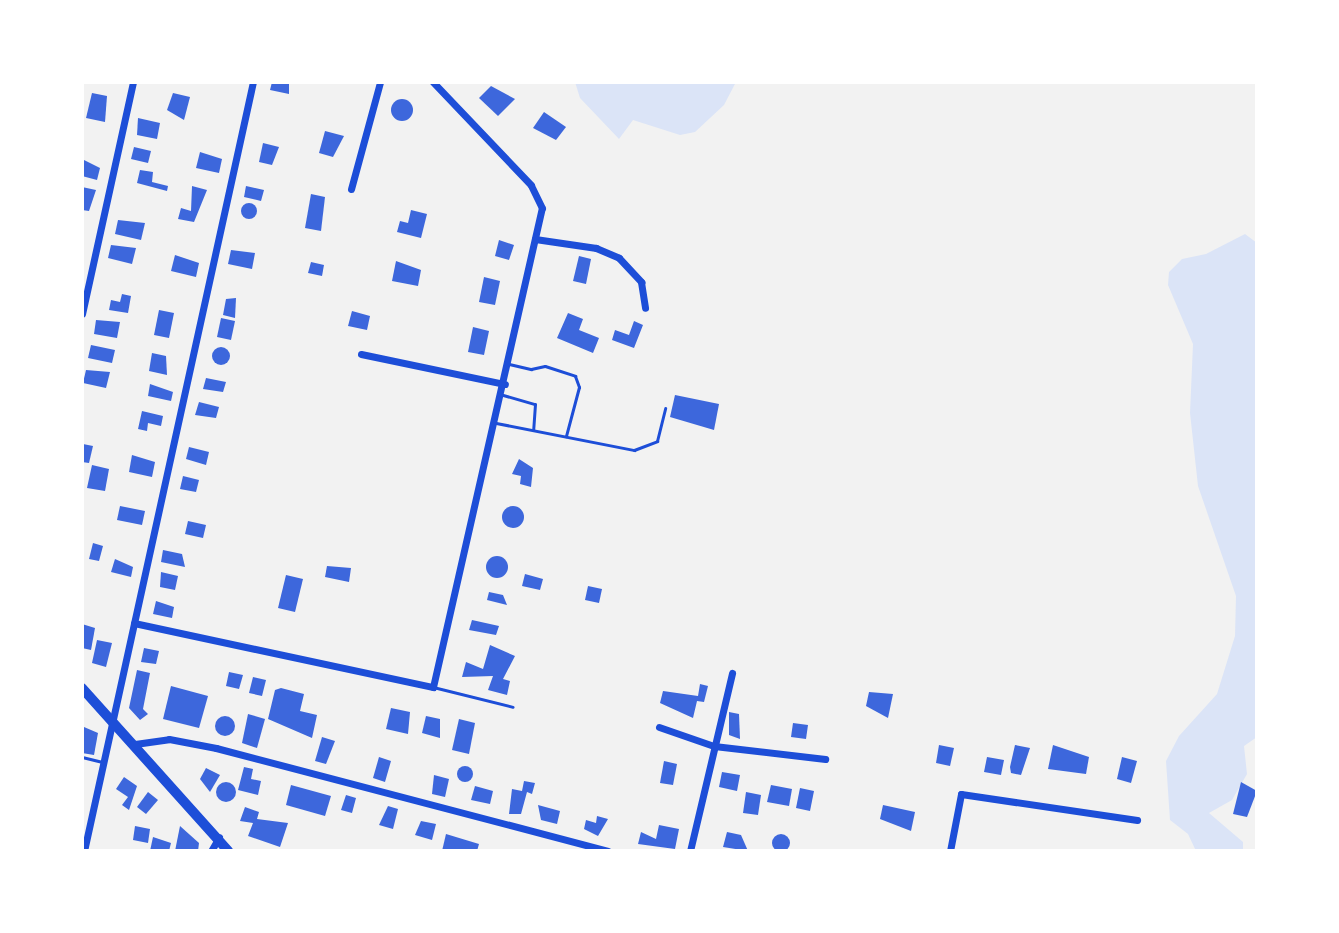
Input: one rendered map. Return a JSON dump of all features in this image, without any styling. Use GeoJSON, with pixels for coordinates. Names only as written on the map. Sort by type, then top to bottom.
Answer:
{"type":"FeatureCollection","features":[{"type":"Feature","properties":{"kind":"main road"},"geometry":{"type":"LineString","coordinates":[[82,688],[219,837],[228,851]]}},
{"type":"Feature","properties":{"kind":"street"},"geometry":{"type":"LineString","coordinates":[[82,314],[133,82]]}},
{"type":"Feature","properties":{"kind":"street"},"geometry":{"type":"LineString","coordinates":[[84,851],[253,82]]}},
{"type":"Feature","properties":{"kind":"street"},"geometry":{"type":"LineString","coordinates":[[351,189],[380,82]]}},
{"type":"Feature","properties":{"kind":"street"},"geometry":{"type":"LineString","coordinates":[[134,623],[433,687],[505,384],[542,208],[531,185],[433,82]]}},
{"type":"Feature","properties":{"kind":"street"},"geometry":{"type":"LineString","coordinates":[[535,239],[596,248],[619,258],[641,282],[645,308]]}},
{"type":"Feature","properties":{"kind":"street"},"geometry":{"type":"LineString","coordinates":[[361,354],[505,384]]}},
{"type":"Feature","properties":{"kind":"street"},"geometry":{"type":"LineString","coordinates":[[690,851],[732,673]]}},
{"type":"Feature","properties":{"kind":"street"},"geometry":{"type":"LineString","coordinates":[[659,727],[714,746],[825,759]]}},
{"type":"Feature","properties":{"kind":"street"},"geometry":{"type":"LineString","coordinates":[[135,744],[169,739],[216,748],[608,851]]}},
{"type":"Feature","properties":{"kind":"street"},"geometry":{"type":"LineString","coordinates":[[950,851],[961,794],[1137,820]]}},
{"type":"Feature","properties":{"kind":"street"},"geometry":{"type":"LineString","coordinates":[[211,851],[219,837]]}},
{"type":"Feature","properties":{"kind":"lane"},"geometry":{"type":"LineString","coordinates":[[509,364],[531,369],[545,366],[575,376],[579,387],[566,436]]}},
{"type":"Feature","properties":{"kind":"lane"},"geometry":{"type":"LineString","coordinates":[[502,395],[535,404],[533,430]]}},
{"type":"Feature","properties":{"kind":"lane"},"geometry":{"type":"LineString","coordinates":[[496,423],[643,449],[657,441],[665,408]]}},
{"type":"Feature","properties":{"kind":"lane"},"geometry":{"type":"LineString","coordinates":[[433,687],[513,707]]}},
{"type":"Feature","properties":{"kind":"lane"},"geometry":{"type":"LineString","coordinates":[[82,757],[104,762]]}},
{"type":"Feature","properties":{"kind":"shaded area"},"geometry":{"type":"Polygon","coordinates":[[[575,82],[736,82],[724,105],[695,132],[680,135],[633,120],[619,139],[580,98],[575,82]]]}},
{"type":"Feature","properties":{"kind":"shaded area"},"geometry":{"type":"Polygon","coordinates":[[[1245,234],[1257,243],[1257,737],[1244,746],[1247,774],[1232,800],[1209,813],[1243,842],[1243,851],[1196,851],[1188,834],[1170,820],[1166,761],[1179,736],[1217,694],[1235,636],[1236,596],[1198,486],[1190,413],[1193,344],[1168,285],[1169,272],[1182,259],[1206,254],[1245,234]]]}},
{"type":"Feature","properties":{"kind":"building"},"geometry":{"type":"Polygon","coordinates":[[[272,82],[289,82],[289,94],[270,90],[272,82]]]}},
{"type":"Feature","properties":{"kind":"building"},"geometry":{"type":"Polygon","coordinates":[[[491,86],[515,99],[498,116],[479,98],[491,86]]]}},
{"type":"Feature","properties":{"kind":"building"},"geometry":{"type":"Polygon","coordinates":[[[92,93],[107,96],[105,122],[86,118],[92,93]]]}},
{"type":"Feature","properties":{"kind":"building"},"geometry":{"type":"Polygon","coordinates":[[[173,93],[190,97],[184,120],[167,110],[173,93]]]}},
{"type":"Feature","properties":{"kind":"building"},"geometry":{"type":"Polygon","coordinates":[[[402,99],[413,110],[402,121],[391,110],[402,99]]]}},
{"type":"Feature","properties":{"kind":"building"},"geometry":{"type":"Polygon","coordinates":[[[544,112],[566,127],[556,140],[533,128],[544,112]]]}},
{"type":"Feature","properties":{"kind":"building"},"geometry":{"type":"Polygon","coordinates":[[[138,118],[160,123],[157,139],[137,135],[138,118]]]}},
{"type":"Feature","properties":{"kind":"building"},"geometry":{"type":"Polygon","coordinates":[[[325,131],[344,136],[333,157],[319,153],[325,131]]]}},
{"type":"Feature","properties":{"kind":"building"},"geometry":{"type":"Polygon","coordinates":[[[263,143],[279,147],[272,165],[259,162],[263,143]]]}},
{"type":"Feature","properties":{"kind":"building"},"geometry":{"type":"Polygon","coordinates":[[[134,147],[151,151],[148,163],[131,159],[134,147]]]}},
{"type":"Feature","properties":{"kind":"building"},"geometry":{"type":"Polygon","coordinates":[[[200,152],[222,159],[219,173],[196,168],[200,152]]]}},
{"type":"Feature","properties":{"kind":"building"},"geometry":{"type":"Polygon","coordinates":[[[82,159],[100,168],[97,180],[82,176],[82,159]]]}},
{"type":"Feature","properties":{"kind":"building"},"geometry":{"type":"Polygon","coordinates":[[[140,170],[153,172],[152,182],[168,186],[167,191],[137,183],[140,170]]]}},
{"type":"Feature","properties":{"kind":"building"},"geometry":{"type":"Polygon","coordinates":[[[192,186],[207,190],[194,222],[178,219],[181,208],[191,211],[192,186]]]}},
{"type":"Feature","properties":{"kind":"building"},"geometry":{"type":"Polygon","coordinates":[[[246,186],[264,190],[261,201],[244,197],[246,186]]]}},
{"type":"Feature","properties":{"kind":"building"},"geometry":{"type":"Polygon","coordinates":[[[82,187],[96,190],[89,211],[82,210],[82,187]]]}},
{"type":"Feature","properties":{"kind":"building"},"geometry":{"type":"Polygon","coordinates":[[[311,194],[325,197],[321,231],[305,228],[311,194]]]}},
{"type":"Feature","properties":{"kind":"building"},"geometry":{"type":"Polygon","coordinates":[[[246,203],[252,203],[257,211],[255,217],[246,219],[241,214],[241,208],[246,203]]]}},
{"type":"Feature","properties":{"kind":"building"},"geometry":{"type":"Polygon","coordinates":[[[411,210],[427,214],[421,238],[397,232],[400,221],[408,223],[411,210]]]}},
{"type":"Feature","properties":{"kind":"building"},"geometry":{"type":"Polygon","coordinates":[[[118,220],[145,223],[141,240],[115,234],[118,220]]]}},
{"type":"Feature","properties":{"kind":"building"},"geometry":{"type":"Polygon","coordinates":[[[499,240],[514,245],[509,260],[495,256],[499,240]]]}},
{"type":"Feature","properties":{"kind":"building"},"geometry":{"type":"Polygon","coordinates":[[[111,245],[136,248],[132,264],[108,258],[111,245]]]}},
{"type":"Feature","properties":{"kind":"building"},"geometry":{"type":"Polygon","coordinates":[[[231,250],[255,253],[252,269],[228,264],[231,250]]]}},
{"type":"Feature","properties":{"kind":"building"},"geometry":{"type":"Polygon","coordinates":[[[175,255],[199,263],[196,277],[171,271],[175,255]]]}},
{"type":"Feature","properties":{"kind":"building"},"geometry":{"type":"Polygon","coordinates":[[[579,256],[591,259],[586,284],[573,281],[579,256]]]}},
{"type":"Feature","properties":{"kind":"building"},"geometry":{"type":"Polygon","coordinates":[[[396,261],[421,270],[418,286],[392,281],[396,261]]]}},
{"type":"Feature","properties":{"kind":"building"},"geometry":{"type":"Polygon","coordinates":[[[311,262],[324,265],[322,276],[308,273],[311,262]]]}},
{"type":"Feature","properties":{"kind":"building"},"geometry":{"type":"Polygon","coordinates":[[[484,277],[500,281],[495,305],[479,302],[484,277]]]}},
{"type":"Feature","properties":{"kind":"building"},"geometry":{"type":"Polygon","coordinates":[[[122,294],[131,296],[128,313],[109,310],[111,300],[120,302],[122,294]]]}},
{"type":"Feature","properties":{"kind":"building"},"geometry":{"type":"Polygon","coordinates":[[[236,298],[235,318],[223,315],[226,299],[236,298]]]}},
{"type":"Feature","properties":{"kind":"building"},"geometry":{"type":"Polygon","coordinates":[[[159,310],[174,313],[169,338],[154,335],[159,310]]]}},
{"type":"Feature","properties":{"kind":"building"},"geometry":{"type":"Polygon","coordinates":[[[352,311],[370,316],[367,330],[348,326],[352,311]]]}},
{"type":"Feature","properties":{"kind":"building"},"geometry":{"type":"Polygon","coordinates":[[[568,313],[583,319],[579,330],[599,338],[593,353],[557,338],[568,313]]]}},
{"type":"Feature","properties":{"kind":"building"},"geometry":{"type":"Polygon","coordinates":[[[221,318],[235,321],[231,340],[217,337],[221,318]]]}},
{"type":"Feature","properties":{"kind":"building"},"geometry":{"type":"Polygon","coordinates":[[[96,320],[120,322],[117,338],[94,334],[96,320]]]}},
{"type":"Feature","properties":{"kind":"building"},"geometry":{"type":"Polygon","coordinates":[[[634,321],[643,325],[634,348],[612,340],[615,330],[629,335],[634,321]]]}},
{"type":"Feature","properties":{"kind":"building"},"geometry":{"type":"Polygon","coordinates":[[[473,327],[489,331],[484,355],[468,352],[473,327]]]}},
{"type":"Feature","properties":{"kind":"building"},"geometry":{"type":"Polygon","coordinates":[[[91,345],[115,350],[112,363],[88,358],[91,345]]]}},
{"type":"Feature","properties":{"kind":"building"},"geometry":{"type":"Polygon","coordinates":[[[221,347],[230,356],[221,365],[212,356],[221,347]]]}},
{"type":"Feature","properties":{"kind":"building"},"geometry":{"type":"Polygon","coordinates":[[[152,353],[166,356],[167,375],[149,371],[152,353]]]}},
{"type":"Feature","properties":{"kind":"building"},"geometry":{"type":"Polygon","coordinates":[[[86,370],[110,372],[106,388],[83,383],[86,370]]]}},
{"type":"Feature","properties":{"kind":"building"},"geometry":{"type":"Polygon","coordinates":[[[206,378],[226,382],[223,392],[203,389],[206,378]]]}},
{"type":"Feature","properties":{"kind":"building"},"geometry":{"type":"Polygon","coordinates":[[[150,384],[173,392],[171,401],[148,396],[150,384]]]}},
{"type":"Feature","properties":{"kind":"building"},"geometry":{"type":"Polygon","coordinates":[[[675,395],[719,404],[714,430],[670,417],[675,395]]]}},
{"type":"Feature","properties":{"kind":"building"},"geometry":{"type":"Polygon","coordinates":[[[199,402],[219,407],[216,418],[195,415],[199,402]]]}},
{"type":"Feature","properties":{"kind":"building"},"geometry":{"type":"Polygon","coordinates":[[[142,411],[163,416],[161,426],[148,423],[147,431],[138,429],[142,411]]]}},
{"type":"Feature","properties":{"kind":"building"},"geometry":{"type":"Polygon","coordinates":[[[83,444],[93,446],[89,463],[82,462],[83,444]]]}},
{"type":"Feature","properties":{"kind":"building"},"geometry":{"type":"Polygon","coordinates":[[[189,447],[209,452],[206,465],[186,459],[189,447]]]}},
{"type":"Feature","properties":{"kind":"building"},"geometry":{"type":"Polygon","coordinates":[[[132,455],[155,462],[152,477],[129,472],[132,455]]]}},
{"type":"Feature","properties":{"kind":"building"},"geometry":{"type":"Polygon","coordinates":[[[519,459],[533,468],[531,487],[520,484],[521,476],[512,474],[519,459]]]}},
{"type":"Feature","properties":{"kind":"building"},"geometry":{"type":"Polygon","coordinates":[[[92,465],[109,469],[105,491],[87,488],[92,465]]]}},
{"type":"Feature","properties":{"kind":"building"},"geometry":{"type":"Polygon","coordinates":[[[183,476],[199,480],[196,492],[180,489],[183,476]]]}},
{"type":"Feature","properties":{"kind":"building"},"geometry":{"type":"Polygon","coordinates":[[[120,506],[145,511],[142,525],[117,520],[120,506]]]}},
{"type":"Feature","properties":{"kind":"building"},"geometry":{"type":"Polygon","coordinates":[[[513,506],[521,509],[524,517],[521,525],[513,528],[505,525],[502,517],[505,509],[513,506]]]}},
{"type":"Feature","properties":{"kind":"building"},"geometry":{"type":"Polygon","coordinates":[[[188,521],[206,525],[203,538],[185,534],[188,521]]]}},
{"type":"Feature","properties":{"kind":"building"},"geometry":{"type":"Polygon","coordinates":[[[93,543],[103,546],[99,561],[89,559],[93,543]]]}},
{"type":"Feature","properties":{"kind":"building"},"geometry":{"type":"Polygon","coordinates":[[[163,550],[182,554],[185,567],[161,562],[163,550]]]}},
{"type":"Feature","properties":{"kind":"building"},"geometry":{"type":"Polygon","coordinates":[[[497,556],[505,559],[508,567],[505,575],[497,578],[489,575],[486,567],[489,559],[497,556]]]}},
{"type":"Feature","properties":{"kind":"building"},"geometry":{"type":"Polygon","coordinates":[[[115,559],[133,567],[131,577],[111,572],[115,559]]]}},
{"type":"Feature","properties":{"kind":"building"},"geometry":{"type":"Polygon","coordinates":[[[327,566],[351,568],[349,582],[325,577],[327,566]]]}},
{"type":"Feature","properties":{"kind":"building"},"geometry":{"type":"Polygon","coordinates":[[[161,572],[178,576],[175,590],[160,587],[161,572]]]}},
{"type":"Feature","properties":{"kind":"building"},"geometry":{"type":"Polygon","coordinates":[[[525,574],[543,579],[540,590],[522,586],[525,574]]]}},
{"type":"Feature","properties":{"kind":"building"},"geometry":{"type":"Polygon","coordinates":[[[286,575],[303,579],[295,612],[278,608],[286,575]]]}},
{"type":"Feature","properties":{"kind":"building"},"geometry":{"type":"Polygon","coordinates":[[[588,586],[602,589],[599,603],[585,600],[588,586]]]}},
{"type":"Feature","properties":{"kind":"building"},"geometry":{"type":"Polygon","coordinates":[[[489,592],[503,595],[507,605],[487,600],[489,592]]]}},
{"type":"Feature","properties":{"kind":"building"},"geometry":{"type":"Polygon","coordinates":[[[156,601],[174,607],[172,618],[153,614],[156,601]]]}},
{"type":"Feature","properties":{"kind":"building"},"geometry":{"type":"Polygon","coordinates":[[[472,620],[499,626],[496,635],[469,630],[472,620]]]}},
{"type":"Feature","properties":{"kind":"building"},"geometry":{"type":"Polygon","coordinates":[[[82,624],[95,628],[91,650],[82,648],[82,624]]]}},
{"type":"Feature","properties":{"kind":"building"},"geometry":{"type":"Polygon","coordinates":[[[97,640],[112,643],[106,667],[92,663],[97,640]]]}},
{"type":"Feature","properties":{"kind":"building"},"geometry":{"type":"Polygon","coordinates":[[[490,645],[515,656],[503,679],[510,681],[507,695],[488,690],[493,676],[462,677],[466,662],[483,669],[490,645]]]}},
{"type":"Feature","properties":{"kind":"building"},"geometry":{"type":"Polygon","coordinates":[[[144,648],[159,651],[156,664],[141,662],[144,648]]]}},
{"type":"Feature","properties":{"kind":"building"},"geometry":{"type":"Polygon","coordinates":[[[137,670],[150,673],[143,709],[148,714],[140,720],[129,708],[137,670]]]}},
{"type":"Feature","properties":{"kind":"building"},"geometry":{"type":"Polygon","coordinates":[[[229,672],[243,675],[239,689],[226,686],[229,672]]]}},
{"type":"Feature","properties":{"kind":"building"},"geometry":{"type":"Polygon","coordinates":[[[253,677],[266,680],[262,696],[249,693],[253,677]]]}},
{"type":"Feature","properties":{"kind":"building"},"geometry":{"type":"Polygon","coordinates":[[[700,684],[708,686],[704,702],[697,701],[693,718],[660,703],[663,691],[698,696],[700,684]]]}},
{"type":"Feature","properties":{"kind":"building"},"geometry":{"type":"Polygon","coordinates":[[[171,686],[208,696],[199,728],[163,719],[171,686]]]}},
{"type":"Feature","properties":{"kind":"building"},"geometry":{"type":"Polygon","coordinates":[[[281,688],[304,694],[300,711],[317,715],[312,738],[268,719],[275,690],[281,688]]]}},
{"type":"Feature","properties":{"kind":"building"},"geometry":{"type":"Polygon","coordinates":[[[869,692],[893,694],[888,718],[866,706],[869,692]]]}},
{"type":"Feature","properties":{"kind":"building"},"geometry":{"type":"Polygon","coordinates":[[[391,708],[410,712],[408,734],[386,729],[391,708]]]}},
{"type":"Feature","properties":{"kind":"building"},"geometry":{"type":"Polygon","coordinates":[[[729,712],[739,714],[740,739],[729,735],[729,712]]]}},
{"type":"Feature","properties":{"kind":"building"},"geometry":{"type":"Polygon","coordinates":[[[248,714],[265,719],[257,748],[242,743],[248,714]]]}},
{"type":"Feature","properties":{"kind":"building"},"geometry":{"type":"Polygon","coordinates":[[[221,716],[229,716],[235,726],[229,736],[221,736],[215,730],[215,722],[221,716]]]}},
{"type":"Feature","properties":{"kind":"building"},"geometry":{"type":"Polygon","coordinates":[[[426,716],[440,719],[440,738],[422,733],[426,716]]]}},
{"type":"Feature","properties":{"kind":"building"},"geometry":{"type":"Polygon","coordinates":[[[459,719],[475,723],[469,754],[452,750],[459,719]]]}},
{"type":"Feature","properties":{"kind":"building"},"geometry":{"type":"Polygon","coordinates":[[[793,723],[808,725],[806,739],[791,737],[793,723]]]}},
{"type":"Feature","properties":{"kind":"building"},"geometry":{"type":"Polygon","coordinates":[[[84,727],[98,733],[94,755],[82,753],[84,727]]]}},
{"type":"Feature","properties":{"kind":"building"},"geometry":{"type":"Polygon","coordinates":[[[322,737],[335,741],[326,764],[315,761],[322,737]]]}},
{"type":"Feature","properties":{"kind":"building"},"geometry":{"type":"Polygon","coordinates":[[[939,745],[954,748],[950,766],[936,763],[939,745]]]}},
{"type":"Feature","properties":{"kind":"building"},"geometry":{"type":"Polygon","coordinates":[[[1015,745],[1030,748],[1021,775],[1011,773],[1015,745]]]}},
{"type":"Feature","properties":{"kind":"building"},"geometry":{"type":"Polygon","coordinates":[[[1053,745],[1089,757],[1086,774],[1048,769],[1053,745]]]}},
{"type":"Feature","properties":{"kind":"building"},"geometry":{"type":"Polygon","coordinates":[[[379,757],[391,761],[385,782],[373,778],[379,757]]]}},
{"type":"Feature","properties":{"kind":"building"},"geometry":{"type":"Polygon","coordinates":[[[987,757],[1004,760],[1001,775],[984,772],[987,757]]]}},
{"type":"Feature","properties":{"kind":"building"},"geometry":{"type":"Polygon","coordinates":[[[1122,757],[1137,761],[1131,783],[1117,779],[1122,757]]]}},
{"type":"Feature","properties":{"kind":"building"},"geometry":{"type":"Polygon","coordinates":[[[664,761],[677,764],[673,785],[660,783],[664,761]]]}},
{"type":"Feature","properties":{"kind":"building"},"geometry":{"type":"Polygon","coordinates":[[[465,766],[473,774],[465,782],[457,774],[465,766]]]}},
{"type":"Feature","properties":{"kind":"building"},"geometry":{"type":"Polygon","coordinates":[[[244,767],[253,769],[251,779],[261,781],[258,795],[238,790],[244,767]]]}},
{"type":"Feature","properties":{"kind":"building"},"geometry":{"type":"Polygon","coordinates":[[[206,768],[220,775],[210,792],[200,779],[206,768]]]}},
{"type":"Feature","properties":{"kind":"building"},"geometry":{"type":"Polygon","coordinates":[[[722,772],[740,775],[737,791],[719,787],[722,772]]]}},
{"type":"Feature","properties":{"kind":"building"},"geometry":{"type":"Polygon","coordinates":[[[434,775],[449,779],[445,797],[432,794],[434,775]]]}},
{"type":"Feature","properties":{"kind":"building"},"geometry":{"type":"Polygon","coordinates":[[[124,777],[137,786],[129,810],[122,805],[128,797],[116,789],[124,777]]]}},
{"type":"Feature","properties":{"kind":"building"},"geometry":{"type":"Polygon","coordinates":[[[524,781],[535,783],[532,794],[527,792],[521,814],[509,814],[512,789],[522,791],[524,781]]]}},
{"type":"Feature","properties":{"kind":"building"},"geometry":{"type":"Polygon","coordinates":[[[226,782],[233,785],[236,792],[233,799],[226,802],[219,799],[216,792],[219,785],[226,782]]]}},
{"type":"Feature","properties":{"kind":"building"},"geometry":{"type":"Polygon","coordinates":[[[1241,782],[1257,791],[1247,817],[1233,814],[1241,782]]]}},
{"type":"Feature","properties":{"kind":"building"},"geometry":{"type":"Polygon","coordinates":[[[291,785],[331,796],[325,816],[286,805],[291,785]]]}},
{"type":"Feature","properties":{"kind":"building"},"geometry":{"type":"Polygon","coordinates":[[[771,785],[792,789],[789,806],[767,802],[771,785]]]}},
{"type":"Feature","properties":{"kind":"building"},"geometry":{"type":"Polygon","coordinates":[[[475,786],[493,791],[490,804],[471,800],[475,786]]]}},
{"type":"Feature","properties":{"kind":"building"},"geometry":{"type":"Polygon","coordinates":[[[800,788],[814,791],[810,811],[796,808],[800,788]]]}},
{"type":"Feature","properties":{"kind":"building"},"geometry":{"type":"Polygon","coordinates":[[[148,792],[158,800],[146,814],[137,807],[148,792]]]}},
{"type":"Feature","properties":{"kind":"building"},"geometry":{"type":"Polygon","coordinates":[[[746,792],[761,795],[758,815],[743,813],[746,792]]]}},
{"type":"Feature","properties":{"kind":"building"},"geometry":{"type":"Polygon","coordinates":[[[346,795],[356,798],[352,813],[341,810],[346,795]]]}},
{"type":"Feature","properties":{"kind":"building"},"geometry":{"type":"Polygon","coordinates":[[[538,805],[560,811],[557,824],[541,820],[538,805]]]}},
{"type":"Feature","properties":{"kind":"building"},"geometry":{"type":"Polygon","coordinates":[[[883,805],[915,812],[911,831],[880,819],[883,805]]]}},
{"type":"Feature","properties":{"kind":"building"},"geometry":{"type":"Polygon","coordinates":[[[388,806],[398,809],[393,829],[379,825],[388,806]]]}},
{"type":"Feature","properties":{"kind":"building"},"geometry":{"type":"Polygon","coordinates":[[[245,807],[259,812],[257,819],[288,823],[280,847],[248,836],[253,823],[240,821],[245,807]]]}},
{"type":"Feature","properties":{"kind":"building"},"geometry":{"type":"Polygon","coordinates":[[[597,816],[608,819],[598,836],[584,829],[586,820],[596,823],[597,816]]]}},
{"type":"Feature","properties":{"kind":"building"},"geometry":{"type":"Polygon","coordinates":[[[421,821],[436,824],[432,840],[415,835],[421,821]]]}},
{"type":"Feature","properties":{"kind":"building"},"geometry":{"type":"Polygon","coordinates":[[[659,825],[679,829],[675,849],[638,844],[641,832],[656,839],[659,825]]]}},
{"type":"Feature","properties":{"kind":"building"},"geometry":{"type":"Polygon","coordinates":[[[135,826],[150,829],[148,843],[133,840],[135,826]]]}},
{"type":"Feature","properties":{"kind":"building"},"geometry":{"type":"Polygon","coordinates":[[[180,826],[199,843],[198,851],[175,851],[180,826]]]}},
{"type":"Feature","properties":{"kind":"building"},"geometry":{"type":"Polygon","coordinates":[[[727,832],[741,835],[748,851],[723,847],[727,832]]]}},
{"type":"Feature","properties":{"kind":"building"},"geometry":{"type":"Polygon","coordinates":[[[446,834],[479,844],[477,851],[442,851],[446,834]]]}},
{"type":"Feature","properties":{"kind":"building"},"geometry":{"type":"Polygon","coordinates":[[[781,834],[790,843],[781,852],[772,843],[781,834]]]}},
{"type":"Feature","properties":{"kind":"building"},"geometry":{"type":"Polygon","coordinates":[[[153,837],[171,843],[169,851],[150,851],[153,837]]]}}]}
